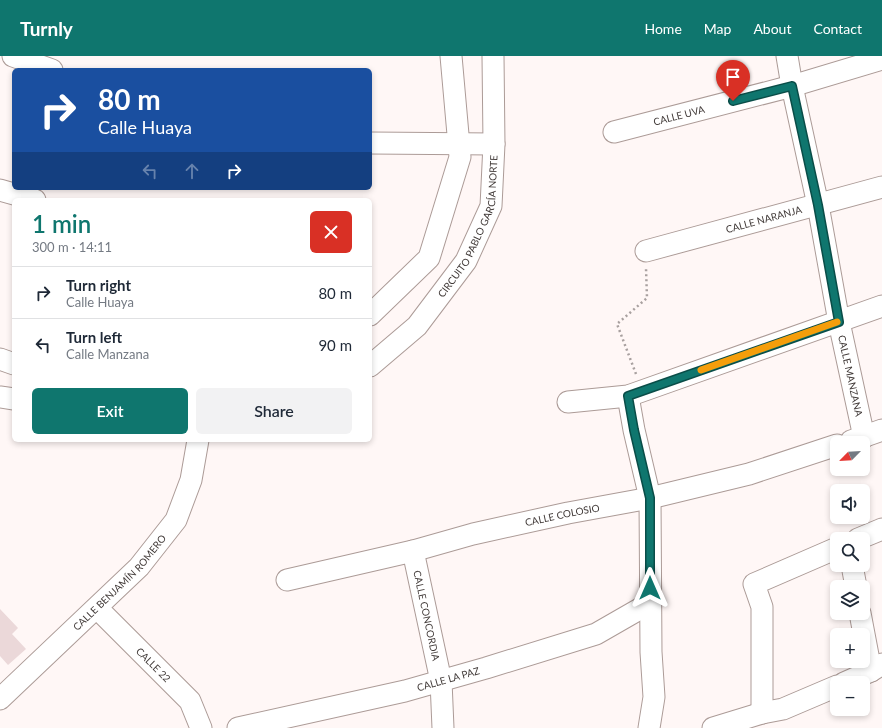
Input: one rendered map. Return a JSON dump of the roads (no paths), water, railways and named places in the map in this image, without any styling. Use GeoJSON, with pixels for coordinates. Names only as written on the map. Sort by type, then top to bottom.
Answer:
{"type":"FeatureCollection","features":[{"type":"Feature","properties":{"kind":"street"},"geometry":{"type":"LineString","coordinates":[[14,56],[47,68]]}},
{"type":"Feature","properties":{"kind":"street"},"geometry":{"type":"LineString","coordinates":[[372,313],[429,258],[460,157],[451,56]]}},
{"type":"Feature","properties":{"kind":"street","name":"CIRCUITO PABLO GARCÍA NORTE"},"geometry":{"type":"LineString","coordinates":[[372,364],[417,326],[466,261],[491,206],[494,144],[493,56]]}},
{"type":"Feature","properties":{"kind":"street","name":"CALLE MANZANA"},"geometry":{"type":"LineString","coordinates":[[788,56],[792,86],[818,205],[839,322],[877,435]]}},
{"type":"Feature","properties":{"kind":"street","name":"CALLE UVA"},"geometry":{"type":"LineString","coordinates":[[614,132],[792,86],[882,60]]}},
{"type":"Feature","properties":{"kind":"street"},"geometry":{"type":"LineString","coordinates":[[372,143],[494,144]]}},
{"type":"Feature","properties":{"kind":"street","name":"CALLE NARANJA"},"geometry":{"type":"LineString","coordinates":[[646,251],[882,187]]}},
{"type":"Feature","properties":{"kind":"street"},"geometry":{"type":"LineString","coordinates":[[0,190],[28,198]]}},
{"type":"Feature","properties":{"kind":"street"},"geometry":{"type":"LineString","coordinates":[[568,402],[635,394],[882,306]]}},
{"type":"Feature","properties":{"kind":"street"},"geometry":{"type":"LineString","coordinates":[[0,359],[12,363]]}},
{"type":"Feature","properties":{"kind":"street"},"geometry":{"type":"LineString","coordinates":[[635,394],[634,430],[650,498],[650,603],[654,697],[649,728]]}},
{"type":"Feature","properties":{"kind":"street"},"geometry":{"type":"LineString","coordinates":[[0,397],[12,399]]}},
{"type":"Feature","properties":{"kind":"street","name":"CALLE BENJAMÍN ROMERO"},"geometry":{"type":"LineString","coordinates":[[0,699],[139,567],[176,520],[191,480],[198,442]]}},
{"type":"Feature","properties":{"kind":"street","name":"CALLE COLOSIO"},"geometry":{"type":"LineString","coordinates":[[287,580],[473,534],[561,514],[650,498],[749,474],[830,447]]}},
{"type":"Feature","properties":{"kind":"street"},"geometry":{"type":"LineString","coordinates":[[870,534],[882,529]]}},
{"type":"Feature","properties":{"kind":"street","name":"CALLE CONCORDIA"},"geometry":{"type":"LineString","coordinates":[[413,550],[441,681],[443,728]]}},
{"type":"Feature","properties":{"kind":"street"},"geometry":{"type":"LineString","coordinates":[[762,713],[762,607],[754,584],[830,551]]}},
{"type":"Feature","properties":{"kind":"street","name":"CALLE LA PAZ"},"geometry":{"type":"LineString","coordinates":[[238,728],[405,691],[596,634],[650,603]]}},
{"type":"Feature","properties":{"kind":"street","name":"CALLE 22"},"geometry":{"type":"LineString","coordinates":[[97,608],[190,701],[201,728]]}},
{"type":"Feature","properties":{"kind":"street"},"geometry":{"type":"LineString","coordinates":[[859,676],[876,668],[862,620]]}},
{"type":"Feature","properties":{"kind":"street"},"geometry":{"type":"LineString","coordinates":[[713,728],[762,713],[783,709],[830,689]]}}]}
